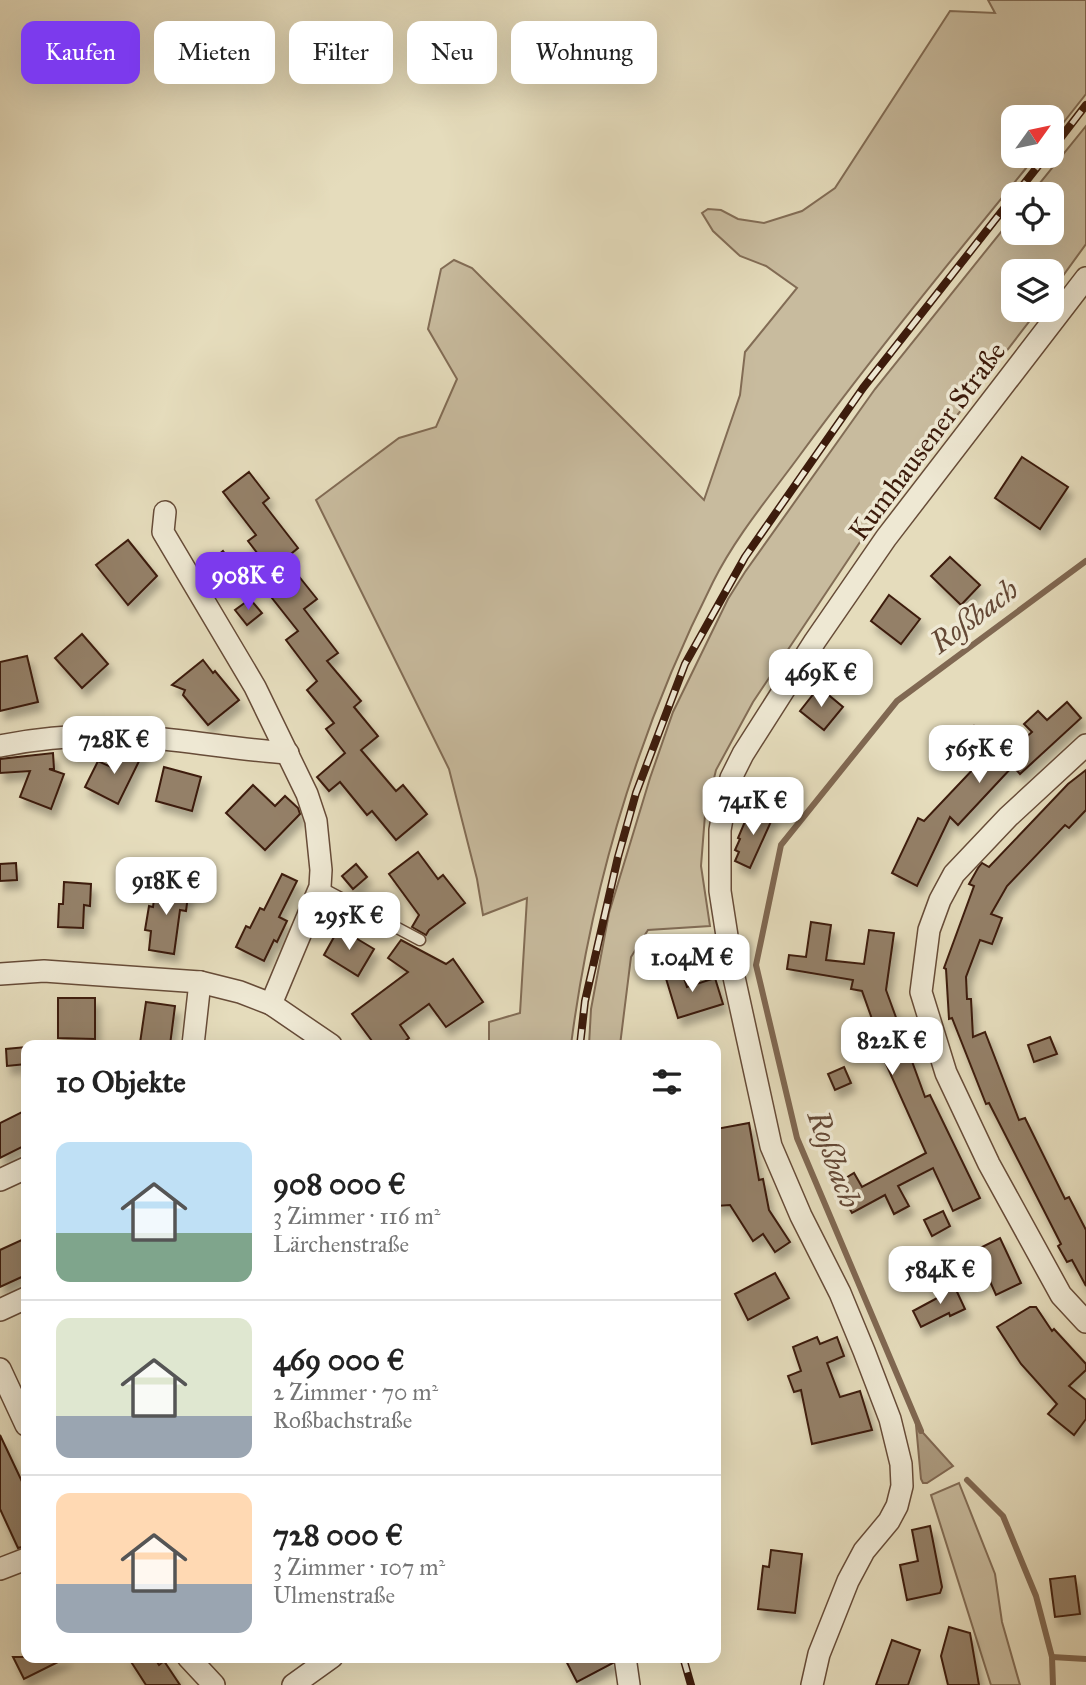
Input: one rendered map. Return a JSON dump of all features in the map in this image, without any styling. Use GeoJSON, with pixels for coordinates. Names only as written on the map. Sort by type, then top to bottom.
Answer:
{"type":"FeatureCollection","features":[{"type":"Feature","properties":{"kind":"street","name":"Kumhausener Straße"},"geometry":{"type":"LineString","coordinates":[[812,1685],[819,1654],[848,1581],[864,1551],[889,1521],[897,1506],[902,1486],[901,1464],[890,1419],[845,1304],[801,1216],[771,1146],[732,968],[720,891],[720,830],[731,778],[743,754],[814,641],[886,538],[1086,278]]}},
{"type":"Feature","properties":{"kind":"street"},"geometry":{"type":"LineString","coordinates":[[164,512],[163,532],[256,687],[288,753],[316,821],[320,887],[271,1004]]}},
{"type":"Feature","properties":{"kind":"street"},"geometry":{"type":"LineString","coordinates":[[0,746],[31,740],[93,736],[139,737],[288,753]]}},
{"type":"Feature","properties":{"kind":"street"},"geometry":{"type":"LineString","coordinates":[[1086,745],[1008,817],[954,874],[940,900],[929,930],[920,992],[946,1073],[989,1164],[1061,1295],[1086,1322]]}},
{"type":"Feature","properties":{"kind":"street"},"geometry":{"type":"LineString","coordinates":[[0,974],[44,971],[201,982],[240,992],[271,1004],[324,1040]]}},
{"type":"Feature","properties":{"kind":"street"},"geometry":{"type":"LineString","coordinates":[[194,1040],[201,982]]}},
{"type":"Feature","properties":{"kind":"street"},"geometry":{"type":"LineString","coordinates":[[0,1180],[21,1170]]}},
{"type":"Feature","properties":{"kind":"street"},"geometry":{"type":"LineString","coordinates":[[0,1310],[21,1300]]}},
{"type":"Feature","properties":{"kind":"street"},"geometry":{"type":"LineString","coordinates":[[0,1369],[21,1414]]}},
{"type":"Feature","properties":{"kind":"street"},"geometry":{"type":"LineString","coordinates":[[0,1569],[21,1561]]}},
{"type":"Feature","properties":{"kind":"street"},"geometry":{"type":"LineString","coordinates":[[194,1663],[214,1685]]}},
{"type":"Feature","properties":{"kind":"street"},"geometry":{"type":"LineString","coordinates":[[293,1685],[324,1663]]}},
{"type":"Feature","properties":{"kind":"street"},"geometry":{"type":"LineString","coordinates":[[626,1663],[629,1685]]}},
{"type":"Feature","properties":{"kind":"lane"},"geometry":{"type":"LineString","coordinates":[[320,887],[420,940]]}},
{"type":"Feature","properties":{"kind":"shaded area"},"geometry":{"type":"Polygon","coordinates":[[[988,0],[1086,0],[1086,94],[1064,122],[1064,105],[1001,105],[1001,168],[1026,168],[1015,182],[1001,182],[1001,199],[857,379],[754,517],[722,565],[663,693],[622,807],[592,925],[572,1040],[489,1040],[489,1022],[520,1013],[527,898],[483,915],[477,879],[449,769],[316,500],[399,438],[436,427],[457,379],[428,329],[441,269],[454,260],[472,268],[704,500],[740,395],[745,352],[797,288],[766,266],[740,256],[713,231],[702,213],[708,209],[721,210],[738,219],[764,223],[802,211],[835,188],[950,11],[995,13],[988,0]]]}},
{"type":"Feature","properties":{"kind":"shaded area"},"geometry":{"type":"Polygon","coordinates":[[[1086,126],[1086,244],[1064,274],[1064,259],[1001,259],[1001,322],[1029,322],[862,539],[753,702],[716,770],[705,815],[701,866],[710,926],[648,930],[631,957],[621,1040],[589,1040],[591,1009],[609,913],[673,712],[728,599],[875,389],[1001,232],[1001,245],[1064,245],[1064,182],[1041,182],[1052,168],[1064,168],[1064,153],[1086,126]]]}},
{"type":"Feature","properties":{"kind":"shaded area"},"geometry":{"type":"Polygon","coordinates":[[[916,1425],[953,1466],[927,1483],[923,1483],[921,1479],[916,1425]]]}},
{"type":"Feature","properties":{"kind":"shaded area"},"geometry":{"type":"Polygon","coordinates":[[[959,1483],[995,1574],[1002,1622],[1020,1685],[991,1685],[931,1495],[959,1483]]]}},
{"type":"Feature","properties":{"kind":"building"},"geometry":{"type":"Polygon","coordinates":[[[1022,457],[1068,487],[1040,529],[995,498],[1022,457]]]}},
{"type":"Feature","properties":{"kind":"building"},"geometry":{"type":"Polygon","coordinates":[[[249,472],[269,498],[263,503],[298,548],[285,559],[317,599],[304,609],[338,653],[327,661],[361,701],[354,707],[378,736],[361,750],[396,791],[403,785],[427,814],[396,840],[372,811],[367,815],[340,782],[329,791],[317,777],[345,753],[326,729],[334,723],[307,690],[317,681],[286,640],[298,631],[268,593],[281,584],[248,541],[256,535],[223,492],[249,472]]]}},
{"type":"Feature","properties":{"kind":"building"},"geometry":{"type":"Polygon","coordinates":[[[128,540],[157,576],[128,605],[96,565],[128,540]]]}},
{"type":"Feature","properties":{"kind":"building"},"geometry":{"type":"Polygon","coordinates":[[[223,551],[236,568],[219,582],[206,565],[223,551]]]}},
{"type":"Feature","properties":{"kind":"building"},"geometry":{"type":"Polygon","coordinates":[[[950,557],[980,585],[961,605],[931,576],[950,557]]]}},
{"type":"Feature","properties":{"kind":"building"},"geometry":{"type":"Polygon","coordinates":[[[889,595],[920,619],[901,644],[871,621],[889,595]]]}},
{"type":"Feature","properties":{"kind":"building"},"geometry":{"type":"Polygon","coordinates":[[[250,599],[262,613],[247,625],[235,610],[250,599]]]}},
{"type":"Feature","properties":{"kind":"building"},"geometry":{"type":"Polygon","coordinates":[[[82,634],[108,664],[82,688],[55,658],[82,634]]]}},
{"type":"Feature","properties":{"kind":"building"},"geometry":{"type":"Polygon","coordinates":[[[27,656],[38,702],[0,711],[0,662],[27,656]]]}},
{"type":"Feature","properties":{"kind":"building"},"geometry":{"type":"Polygon","coordinates":[[[203,660],[239,700],[208,725],[183,695],[185,690],[172,685],[203,660]]]}},
{"type":"Feature","properties":{"kind":"building"},"geometry":{"type":"Polygon","coordinates":[[[819,687],[843,707],[824,730],[800,711],[819,687]]]}},
{"type":"Feature","properties":{"kind":"building"},"geometry":{"type":"Polygon","coordinates":[[[1067,702],[1081,718],[1020,774],[1013,766],[958,825],[950,817],[917,886],[892,873],[918,818],[924,821],[978,764],[957,744],[974,726],[1005,756],[1032,732],[1024,724],[1038,711],[1047,720],[1067,702]]]}},
{"type":"Feature","properties":{"kind":"building"},"geometry":{"type":"Polygon","coordinates":[[[144,751],[118,804],[85,787],[98,761],[111,767],[117,754],[144,751]]]}},
{"type":"Feature","properties":{"kind":"building"},"geometry":{"type":"Polygon","coordinates":[[[53,753],[54,769],[49,769],[64,774],[51,809],[20,797],[30,771],[0,773],[0,759],[53,753]]]}},
{"type":"Feature","properties":{"kind":"building"},"geometry":{"type":"Polygon","coordinates":[[[164,767],[201,777],[192,811],[156,801],[164,767]]]}},
{"type":"Feature","properties":{"kind":"building"},"geometry":{"type":"Polygon","coordinates":[[[1086,770],[1086,810],[1069,828],[1065,825],[1007,886],[991,914],[1002,918],[992,944],[980,940],[966,977],[967,999],[971,999],[973,1037],[985,1032],[1019,1120],[1025,1118],[1065,1199],[1069,1197],[1086,1230],[1086,1286],[1072,1260],[1067,1262],[1058,1246],[1061,1244],[989,1103],[986,1104],[952,1018],[949,1019],[944,968],[974,886],[969,884],[978,868],[982,863],[989,867],[1068,784],[1086,770]]]}},
{"type":"Feature","properties":{"kind":"building"},"geometry":{"type":"Polygon","coordinates":[[[253,785],[275,806],[285,796],[298,808],[300,814],[265,850],[226,813],[253,785]]]}},
{"type":"Feature","properties":{"kind":"building"},"geometry":{"type":"Polygon","coordinates":[[[756,807],[774,815],[750,868],[735,861],[739,852],[735,850],[746,819],[750,821],[756,807]]]}},
{"type":"Feature","properties":{"kind":"building"},"geometry":{"type":"Polygon","coordinates":[[[418,852],[438,879],[443,875],[465,903],[426,935],[412,927],[419,915],[389,874],[418,852]]]}},
{"type":"Feature","properties":{"kind":"building"},"geometry":{"type":"Polygon","coordinates":[[[16,863],[17,880],[0,881],[0,864],[16,863]]]}},
{"type":"Feature","properties":{"kind":"building"},"geometry":{"type":"Polygon","coordinates":[[[356,864],[367,877],[353,889],[342,876],[356,864]]]}},
{"type":"Feature","properties":{"kind":"building"},"geometry":{"type":"Polygon","coordinates":[[[282,874],[297,881],[279,917],[287,921],[264,961],[236,947],[246,926],[250,928],[260,908],[264,910],[282,874]]]}},
{"type":"Feature","properties":{"kind":"building"},"geometry":{"type":"Polygon","coordinates":[[[64,882],[91,884],[90,906],[84,905],[83,928],[58,927],[64,882]]]}},
{"type":"Feature","properties":{"kind":"building"},"geometry":{"type":"Polygon","coordinates":[[[156,884],[189,888],[186,911],[180,910],[174,954],[149,950],[151,931],[145,930],[149,906],[153,907],[156,884]]]}},
{"type":"Feature","properties":{"kind":"building"},"geometry":{"type":"Polygon","coordinates":[[[811,922],[831,925],[826,960],[864,964],[869,930],[894,933],[886,990],[925,1097],[930,1095],[980,1198],[953,1211],[933,1168],[898,1186],[909,1206],[894,1214],[885,1195],[852,1213],[836,1184],[854,1173],[862,1187],[926,1153],[873,1035],[877,1033],[862,991],[851,989],[853,980],[787,969],[789,955],[806,957],[811,922]]]}},
{"type":"Feature","properties":{"kind":"building"},"geometry":{"type":"Polygon","coordinates":[[[339,928],[374,949],[358,976],[324,955],[339,928]]]}},
{"type":"Feature","properties":{"kind":"building"},"geometry":{"type":"Polygon","coordinates":[[[401,940],[446,964],[453,959],[483,1002],[446,1027],[429,1004],[400,1025],[409,1038],[406,1040],[371,1040],[352,1014],[408,972],[388,958],[401,940]]]}},
{"type":"Feature","properties":{"kind":"building"},"geometry":{"type":"Polygon","coordinates":[[[680,967],[687,987],[715,978],[723,1004],[678,1018],[664,972],[680,967]]]}},
{"type":"Feature","properties":{"kind":"building"},"geometry":{"type":"Polygon","coordinates":[[[58,998],[95,998],[95,1039],[58,1038],[58,998]]]}},
{"type":"Feature","properties":{"kind":"building"},"geometry":{"type":"Polygon","coordinates":[[[146,1002],[175,1006],[171,1040],[140,1040],[146,1002]]]}},
{"type":"Feature","properties":{"kind":"building"},"geometry":{"type":"Polygon","coordinates":[[[1050,1037],[1057,1054],[1034,1062],[1028,1045],[1050,1037]]]}},
{"type":"Feature","properties":{"kind":"building"},"geometry":{"type":"Polygon","coordinates":[[[21,1048],[21,1065],[7,1066],[6,1049],[21,1048]]]}},
{"type":"Feature","properties":{"kind":"building"},"geometry":{"type":"Polygon","coordinates":[[[844,1067],[851,1083],[835,1090],[828,1074],[844,1067]]]}},
{"type":"Feature","properties":{"kind":"building"},"geometry":{"type":"Polygon","coordinates":[[[21,1112],[21,1148],[0,1158],[0,1123],[21,1112]]]}},
{"type":"Feature","properties":{"kind":"building"},"geometry":{"type":"Polygon","coordinates":[[[749,1123],[759,1180],[763,1179],[769,1210],[790,1242],[775,1252],[763,1234],[753,1241],[730,1205],[721,1206],[721,1128],[749,1123]]]}},
{"type":"Feature","properties":{"kind":"building"},"geometry":{"type":"Polygon","coordinates":[[[943,1211],[950,1226],[932,1236],[924,1220],[943,1211]]]}},
{"type":"Feature","properties":{"kind":"building"},"geometry":{"type":"Polygon","coordinates":[[[1000,1238],[1021,1283],[996,1295],[976,1250],[1000,1238]]]}},
{"type":"Feature","properties":{"kind":"building"},"geometry":{"type":"Polygon","coordinates":[[[21,1240],[21,1277],[0,1287],[0,1250],[21,1240]]]}},
{"type":"Feature","properties":{"kind":"building"},"geometry":{"type":"Polygon","coordinates":[[[775,1273],[789,1298],[748,1320],[735,1294],[775,1273]]]}},
{"type":"Feature","properties":{"kind":"building"},"geometry":{"type":"Polygon","coordinates":[[[952,1281],[965,1309],[950,1316],[949,1313],[921,1327],[913,1311],[941,1296],[937,1288],[952,1281]]]}},
{"type":"Feature","properties":{"kind":"building"},"geometry":{"type":"Polygon","coordinates":[[[1030,1307],[1036,1307],[1052,1331],[1054,1329],[1086,1364],[1086,1370],[1069,1386],[1086,1400],[1086,1419],[1074,1435],[1048,1414],[1057,1404],[1021,1364],[997,1327],[1030,1307]]]}},
{"type":"Feature","properties":{"kind":"building"},"geometry":{"type":"Polygon","coordinates":[[[817,1337],[820,1344],[837,1337],[844,1356],[827,1363],[840,1397],[860,1391],[872,1430],[812,1444],[801,1390],[794,1392],[788,1376],[801,1371],[793,1347],[817,1337]]]}},
{"type":"Feature","properties":{"kind":"building"},"geometry":{"type":"Polygon","coordinates":[[[0,1435],[21,1479],[21,1547],[18,1548],[0,1509],[0,1435]]]}},
{"type":"Feature","properties":{"kind":"building"},"geometry":{"type":"Polygon","coordinates":[[[930,1526],[942,1587],[940,1593],[907,1600],[900,1565],[918,1561],[912,1530],[930,1526]]]}},
{"type":"Feature","properties":{"kind":"building"},"geometry":{"type":"Polygon","coordinates":[[[771,1550],[802,1554],[795,1613],[758,1609],[763,1566],[769,1567],[771,1550]]]}},
{"type":"Feature","properties":{"kind":"building"},"geometry":{"type":"Polygon","coordinates":[[[1075,1576],[1080,1614],[1055,1617],[1050,1579],[1075,1576]]]}},
{"type":"Feature","properties":{"kind":"building"},"geometry":{"type":"Polygon","coordinates":[[[949,1627],[970,1633],[979,1685],[948,1685],[941,1656],[949,1627]]]}},
{"type":"Feature","properties":{"kind":"building"},"geometry":{"type":"Polygon","coordinates":[[[892,1640],[920,1650],[908,1685],[876,1685],[892,1640]]]}},
{"type":"Feature","properties":{"kind":"building"},"geometry":{"type":"Polygon","coordinates":[[[13,1657],[21,1657],[21,1663],[56,1663],[24,1679],[13,1657]]]}},
{"type":"Feature","properties":{"kind":"building"},"geometry":{"type":"Polygon","coordinates":[[[132,1663],[165,1663],[180,1685],[146,1685],[132,1663]]]}},
{"type":"Feature","properties":{"kind":"building"},"geometry":{"type":"Polygon","coordinates":[[[567,1663],[613,1663],[577,1682],[567,1663]]]}},
{"type":"Feature","properties":{"kind":"waterway","name":"Roßbach"},"geometry":{"type":"LineString","coordinates":[[921,1431],[797,1138],[756,965],[781,845],[897,701],[1086,561]]}},
{"type":"Feature","properties":{"kind":"waterway","name":"Roßbach"},"geometry":{"type":"LineString","coordinates":[[967,1480],[1003,1516],[1036,1596],[1052,1657],[1053,1685]]}},
{"type":"Feature","properties":{"kind":"waterway"},"geometry":{"type":"LineString","coordinates":[[1052,1657],[1086,1659]]}},
{"type":"Feature","properties":{"kind":"railway"},"geometry":{"type":"LineString","coordinates":[[1064,133],[1086,105]]}},
{"type":"Feature","properties":{"kind":"railway"},"geometry":{"type":"LineString","coordinates":[[1025,182],[1037,168]]}},
{"type":"Feature","properties":{"kind":"railway"},"geometry":{"type":"LineString","coordinates":[[581,1040],[585,1001],[618,857],[636,793],[685,664],[745,557],[863,388],[1001,212]]}},
{"type":"Feature","properties":{"kind":"railway"},"geometry":{"type":"LineString","coordinates":[[685,1663],[691,1685]]}}]}
